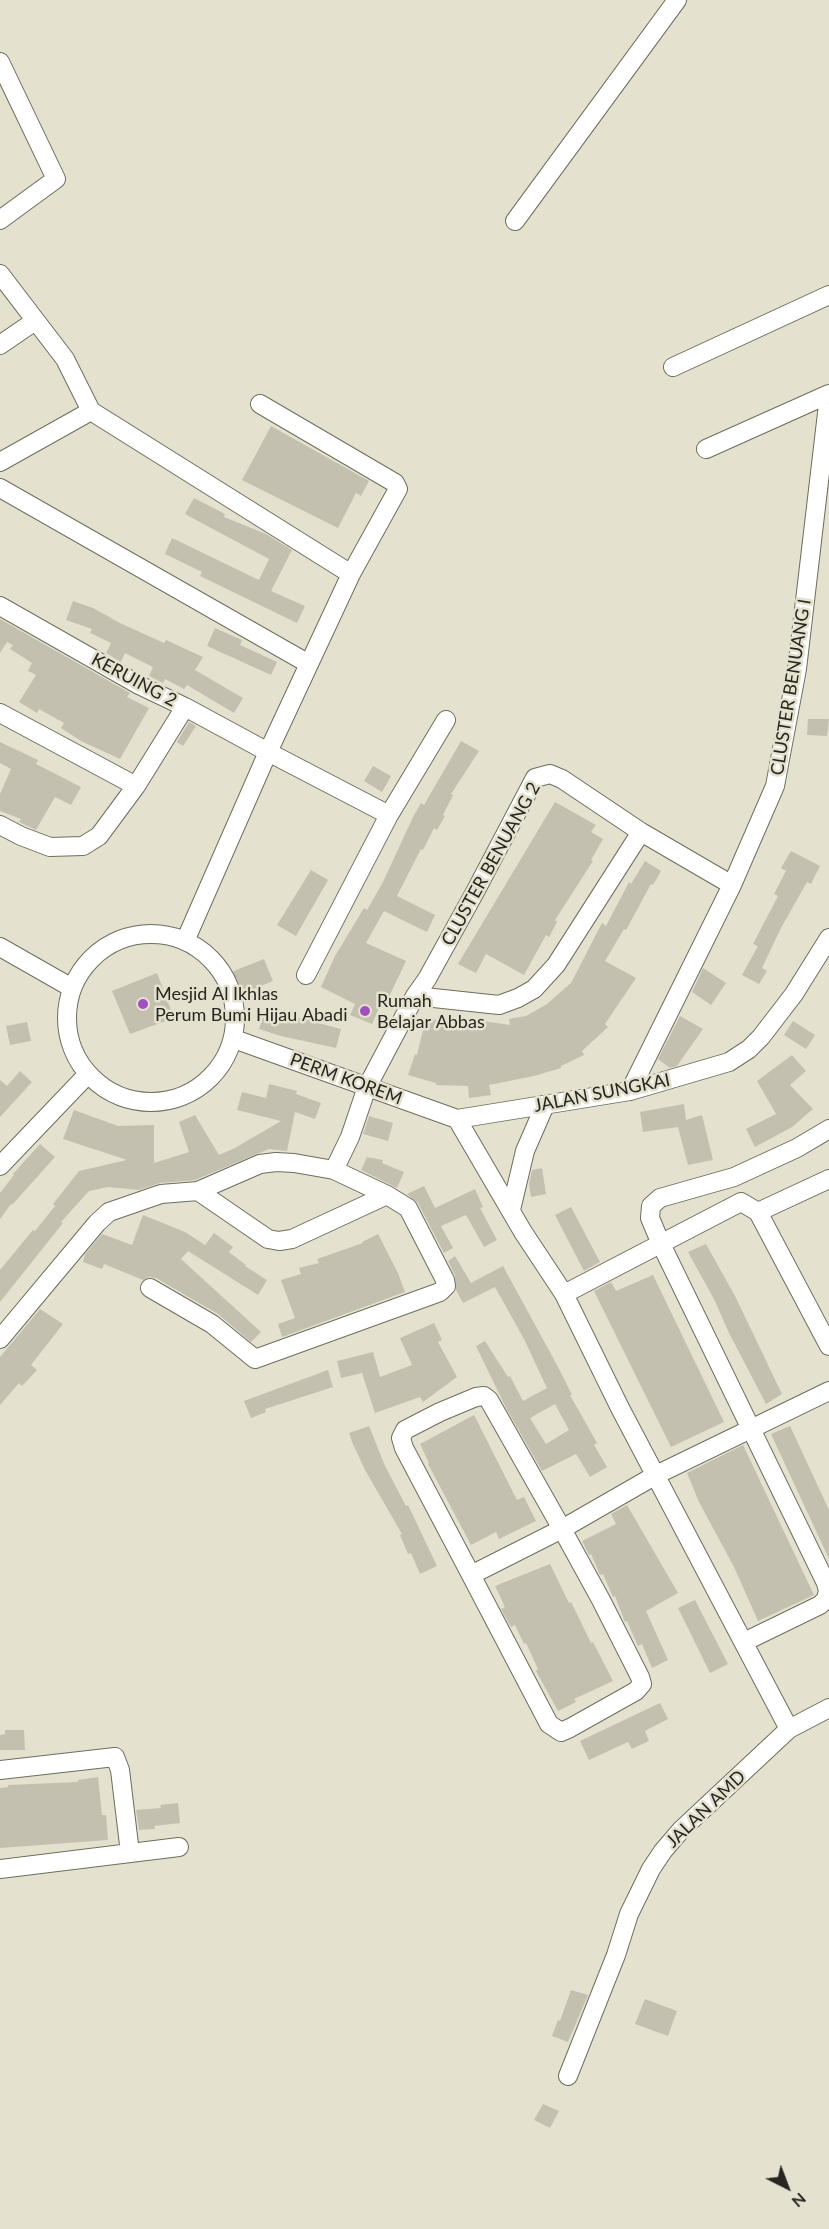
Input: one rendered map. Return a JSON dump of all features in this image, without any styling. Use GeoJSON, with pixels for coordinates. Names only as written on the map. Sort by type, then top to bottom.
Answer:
{"type":"FeatureCollection","features":[{"type":"Feature","properties":{"kind":"street"},"geometry":{"type":"LineString","coordinates":[[515,221],[677,0]]}},
{"type":"Feature","properties":{"kind":"street"},"geometry":{"type":"LineString","coordinates":[[0,62],[56,179],[0,220]]}},
{"type":"Feature","properties":{"kind":"street"},"geometry":{"type":"LineString","coordinates":[[0,274],[65,359],[91,411],[351,574]]}},
{"type":"Feature","properties":{"kind":"street"},"geometry":{"type":"LineString","coordinates":[[673,367],[829,295]]}},
{"type":"Feature","properties":{"kind":"street"},"geometry":{"type":"LineString","coordinates":[[0,345],[35,321]]}},
{"type":"Feature","properties":{"kind":"street"},"geometry":{"type":"LineString","coordinates":[[706,449],[829,395]]}},
{"type":"Feature","properties":{"kind":"street","name":"CLUSTER BENUANG I"},"geometry":{"type":"LineString","coordinates":[[630,1092],[732,885],[775,786],[797,669],[829,395]]}},
{"type":"Feature","properties":{"kind":"street"},"geometry":{"type":"LineString","coordinates":[[186,939],[268,752],[351,574],[398,489],[395,483],[260,404]]}},
{"type":"Feature","properties":{"kind":"street"},"geometry":{"type":"LineString","coordinates":[[0,462],[91,411]]}},
{"type":"Feature","properties":{"kind":"street"},"geometry":{"type":"LineString","coordinates":[[0,488],[309,664]]}},
{"type":"Feature","properties":{"kind":"street","name":"KERUING 2"},"geometry":{"type":"LineString","coordinates":[[0,606],[139,686],[184,707],[389,815]]}},
{"type":"Feature","properties":{"kind":"street"},"geometry":{"type":"LineString","coordinates":[[0,825],[50,847],[83,846],[99,836],[136,786],[184,707]]}},
{"type":"Feature","properties":{"kind":"street"},"geometry":{"type":"LineString","coordinates":[[1,714],[136,786]]}},
{"type":"Feature","properties":{"kind":"street"},"geometry":{"type":"LineString","coordinates":[[306,975],[389,815],[446,720]]}},
{"type":"Feature","properties":{"kind":"street","name":"CLUSTER BENUANG 2"},"geometry":{"type":"LineString","coordinates":[[415,996],[427,978],[535,778],[550,774],[562,779],[641,832],[732,885]]}},
{"type":"Feature","properties":{"kind":"street"},"geometry":{"type":"LineString","coordinates":[[334,1170],[350,1137],[367,1087],[415,996],[499,1005],[534,989],[556,965],[641,832]]}},
{"type":"Feature","properties":{"kind":"street"},"geometry":{"type":"LineString","coordinates":[[159,933],[186,939],[211,956],[228,980],[236,1009],[234,1039],[221,1067],[199,1088],[171,1100],[141,1102],[111,1093],[87,1075],[72,1048],[66,1018],[72,988],[86,964],[106,946],[132,935],[159,933]]}},
{"type":"Feature","properties":{"kind":"street","name":"JALAN SUNGKAI"},"geometry":{"type":"LineString","coordinates":[[458,1119],[630,1092],[729,1062],[749,1049],[761,1037],[794,994],[829,938]]}},
{"type":"Feature","properties":{"kind":"street"},"geometry":{"type":"LineString","coordinates":[[0,947],[72,988]]}},
{"type":"Feature","properties":{"kind":"street","name":"PERM KOREM"},"geometry":{"type":"LineString","coordinates":[[234,1039],[458,1119]]}},
{"type":"Feature","properties":{"kind":"street"},"geometry":{"type":"LineString","coordinates":[[0,1167],[87,1075]]}},
{"type":"Feature","properties":{"kind":"street"},"geometry":{"type":"LineString","coordinates":[[511,1210],[525,1150],[545,1105]]}},
{"type":"Feature","properties":{"kind":"street"},"geometry":{"type":"LineString","coordinates":[[458,1119],[511,1210],[564,1294],[789,1729]]}},
{"type":"Feature","properties":{"kind":"street"},"geometry":{"type":"LineString","coordinates":[[744,1642],[820,1605],[826,1599],[828,1591],[661,1244],[650,1218],[651,1206],[660,1198],[734,1177],[797,1148],[829,1129]]}},
{"type":"Feature","properties":{"kind":"street"},"geometry":{"type":"LineString","coordinates":[[0,1339],[109,1212],[161,1194],[198,1191],[260,1164],[276,1161],[334,1170],[387,1195],[408,1208],[446,1286],[440,1292],[255,1359],[212,1324],[150,1288]]}},
{"type":"Feature","properties":{"kind":"street"},"geometry":{"type":"LineString","coordinates":[[758,1212],[829,1179]]}},
{"type":"Feature","properties":{"kind":"street"},"geometry":{"type":"LineString","coordinates":[[198,1191],[268,1239],[279,1241],[292,1239],[387,1195]]}},
{"type":"Feature","properties":{"kind":"street"},"geometry":{"type":"LineString","coordinates":[[564,1294],[741,1202],[758,1212],[829,1346]]}},
{"type":"Feature","properties":{"kind":"street"},"geometry":{"type":"LineString","coordinates":[[471,1575],[562,1529],[656,1475],[829,1391]]}},
{"type":"Feature","properties":{"kind":"street"},"geometry":{"type":"LineString","coordinates":[[476,1396],[484,1396],[489,1400],[562,1529],[601,1600],[642,1684],[636,1691],[561,1732],[554,1729],[545,1718],[404,1448],[401,1438],[405,1430],[476,1396]]}},
{"type":"Feature","properties":{"kind":"street","name":"JALAN AMD"},"geometry":{"type":"LineString","coordinates":[[568,2076],[616,1955],[628,1914],[663,1851],[681,1830],[789,1729],[829,1708]]}},
{"type":"Feature","properties":{"kind":"street"},"geometry":{"type":"LineString","coordinates":[[0,1770],[115,1756],[120,1770],[130,1853]]}},
{"type":"Feature","properties":{"kind":"street"},"geometry":{"type":"LineString","coordinates":[[0,1869],[179,1847]]}},
{"type":"Feature","properties":{"kind":"building"},"geometry":{"type":"Polygon","coordinates":[[[271,426],[369,481],[361,496],[356,493],[338,528],[242,480],[271,426]]]}},
{"type":"Feature","properties":{"kind":"building"},"geometry":{"type":"Polygon","coordinates":[[[194,498],[225,514],[224,517],[266,534],[292,550],[271,591],[305,606],[297,623],[200,576],[202,572],[165,554],[172,538],[259,580],[269,559],[185,514],[194,498]]]}},
{"type":"Feature","properties":{"kind":"building"},"geometry":{"type":"Polygon","coordinates":[[[73,601],[93,608],[164,643],[166,640],[203,657],[195,670],[243,698],[234,713],[187,685],[184,689],[165,679],[163,683],[149,676],[153,667],[125,653],[121,662],[106,653],[111,643],[90,633],[92,629],[66,620],[73,601]]]}},
{"type":"Feature","properties":{"kind":"building"},"geometry":{"type":"Polygon","coordinates":[[[0,619],[130,693],[127,697],[149,708],[120,759],[81,741],[61,728],[64,723],[39,709],[37,713],[19,702],[36,675],[28,671],[32,663],[10,649],[13,645],[7,642],[0,653],[0,619]]]}},
{"type":"Feature","properties":{"kind":"building"},"geometry":{"type":"Polygon","coordinates":[[[215,628],[242,640],[240,645],[277,662],[271,675],[207,646],[215,628]]]}},
{"type":"Feature","properties":{"kind":"building"},"geometry":{"type":"Polygon","coordinates":[[[808,719],[829,719],[827,736],[807,735],[808,719]]]}},
{"type":"Feature","properties":{"kind":"building"},"geometry":{"type":"Polygon","coordinates":[[[189,722],[196,726],[183,746],[177,742],[189,722]]]}},
{"type":"Feature","properties":{"kind":"building"},"geometry":{"type":"Polygon","coordinates":[[[461,741],[479,751],[451,794],[453,795],[443,815],[445,816],[437,830],[434,828],[423,850],[421,849],[397,896],[435,915],[427,932],[384,911],[366,943],[406,961],[387,1001],[383,999],[372,1024],[350,1015],[355,1004],[321,987],[335,956],[364,908],[367,910],[383,882],[413,817],[421,803],[424,805],[461,741]]]}},
{"type":"Feature","properties":{"kind":"building"},"geometry":{"type":"Polygon","coordinates":[[[0,742],[38,760],[36,764],[81,787],[71,805],[55,797],[36,830],[19,822],[21,819],[0,811],[0,794],[11,769],[0,763],[0,742]]]}},
{"type":"Feature","properties":{"kind":"building"},"geometry":{"type":"Polygon","coordinates":[[[373,766],[391,776],[382,792],[364,781],[373,766]]]}},
{"type":"Feature","properties":{"kind":"building"},"geometry":{"type":"Polygon","coordinates":[[[555,802],[596,825],[591,832],[603,839],[591,860],[593,861],[555,920],[557,922],[549,937],[546,935],[524,975],[486,954],[476,973],[458,964],[555,802]]]}},
{"type":"Feature","properties":{"kind":"building"},"geometry":{"type":"Polygon","coordinates":[[[791,851],[820,866],[811,884],[807,882],[781,928],[762,968],[767,971],[759,984],[742,975],[758,946],[753,944],[778,896],[774,894],[786,871],[781,868],[791,851]]]}},
{"type":"Feature","properties":{"kind":"building"},"geometry":{"type":"Polygon","coordinates":[[[645,861],[661,871],[605,961],[636,978],[605,1024],[608,1027],[582,1051],[584,1055],[561,1068],[489,1085],[491,1095],[469,1098],[468,1086],[436,1085],[436,1083],[408,1075],[415,1054],[417,1055],[426,1018],[452,1023],[483,1025],[483,1021],[510,1025],[509,1019],[526,1016],[547,1004],[571,983],[602,923],[606,926],[629,882],[631,884],[645,861]]]}},
{"type":"Feature","properties":{"kind":"building"},"geometry":{"type":"Polygon","coordinates":[[[311,870],[328,880],[296,936],[277,925],[311,870]]]}},
{"type":"Feature","properties":{"kind":"building"},"geometry":{"type":"Polygon","coordinates":[[[264,959],[273,981],[239,995],[231,972],[264,959]]]}},
{"type":"Feature","properties":{"kind":"building"},"geometry":{"type":"Polygon","coordinates":[[[703,968],[726,983],[711,1005],[692,992],[703,968]]]}},
{"type":"Feature","properties":{"kind":"building","name":"Mesjid Al Ikhlas Perum Bumi Hijau Abadi"},"geometry":{"type":"Polygon","coordinates":[[[157,973],[174,1018],[130,1034],[112,991],[157,973]]]}},
{"type":"Feature","properties":{"kind":"building"},"geometry":{"type":"Polygon","coordinates":[[[266,1009],[341,1029],[336,1048],[259,1029],[266,1009]]]}},
{"type":"Feature","properties":{"kind":"building"},"geometry":{"type":"Polygon","coordinates":[[[680,1016],[703,1029],[677,1066],[670,1068],[658,1059],[680,1016]]]}},
{"type":"Feature","properties":{"kind":"building"},"geometry":{"type":"Polygon","coordinates":[[[793,1021],[815,1035],[806,1049],[784,1035],[793,1021]]]}},
{"type":"Feature","properties":{"kind":"building"},"geometry":{"type":"Polygon","coordinates":[[[27,1022],[31,1041],[10,1045],[6,1026],[27,1022]]]}},
{"type":"Feature","properties":{"kind":"building"},"geometry":{"type":"Polygon","coordinates":[[[792,1055],[806,1071],[790,1085],[813,1109],[792,1127],[755,1147],[746,1129],[776,1114],[757,1081],[792,1055]]]}},
{"type":"Feature","properties":{"kind":"building"},"geometry":{"type":"Polygon","coordinates":[[[20,1071],[32,1082],[0,1117],[0,1080],[7,1086],[20,1071]]]}},
{"type":"Feature","properties":{"kind":"building"},"geometry":{"type":"Polygon","coordinates":[[[269,1084],[297,1091],[296,1094],[321,1103],[315,1119],[295,1112],[287,1151],[269,1149],[195,1180],[160,1183],[139,1190],[108,1187],[89,1191],[61,1222],[63,1223],[0,1302],[0,1270],[55,1206],[53,1204],[79,1171],[127,1160],[63,1139],[74,1110],[118,1126],[154,1125],[154,1163],[189,1152],[179,1122],[195,1115],[219,1155],[281,1121],[237,1110],[242,1092],[266,1098],[269,1084]]]}},
{"type":"Feature","properties":{"kind":"building"},"geometry":{"type":"Polygon","coordinates":[[[684,1104],[686,1120],[702,1115],[713,1160],[688,1165],[678,1127],[643,1132],[640,1112],[684,1104]]]}},
{"type":"Feature","properties":{"kind":"building"},"geometry":{"type":"Polygon","coordinates":[[[369,1116],[393,1123],[388,1141],[363,1134],[369,1116]]]}},
{"type":"Feature","properties":{"kind":"building"},"geometry":{"type":"Polygon","coordinates":[[[40,1144],[55,1157],[0,1219],[0,1193],[13,1174],[40,1144]]]}},
{"type":"Feature","properties":{"kind":"building"},"geometry":{"type":"Polygon","coordinates":[[[367,1157],[383,1160],[382,1163],[404,1172],[397,1188],[361,1170],[367,1157]]]}},
{"type":"Feature","properties":{"kind":"building"},"geometry":{"type":"Polygon","coordinates":[[[542,1168],[546,1194],[531,1197],[529,1184],[532,1170],[542,1168]]]}},
{"type":"Feature","properties":{"kind":"building"},"geometry":{"type":"Polygon","coordinates":[[[424,1186],[435,1208],[475,1189],[483,1207],[480,1208],[497,1240],[484,1247],[466,1215],[441,1226],[453,1248],[444,1253],[418,1203],[407,1194],[424,1186]]]}},
{"type":"Feature","properties":{"kind":"building"},"geometry":{"type":"Polygon","coordinates":[[[571,1207],[600,1262],[584,1271],[555,1215],[571,1207]]]}},
{"type":"Feature","properties":{"kind":"building"},"geometry":{"type":"Polygon","coordinates":[[[143,1215],[185,1232],[205,1245],[214,1233],[233,1247],[229,1252],[267,1280],[258,1295],[188,1251],[181,1259],[261,1332],[251,1342],[218,1314],[156,1278],[149,1277],[143,1280],[104,1264],[102,1269],[83,1262],[85,1254],[102,1234],[132,1245],[143,1215]]]}},
{"type":"Feature","properties":{"kind":"building"},"geometry":{"type":"Polygon","coordinates":[[[378,1234],[405,1292],[282,1337],[278,1324],[295,1318],[281,1280],[301,1274],[299,1268],[319,1263],[317,1259],[363,1243],[378,1234]]]}},
{"type":"Feature","properties":{"kind":"building"},"geometry":{"type":"Polygon","coordinates":[[[706,1244],[735,1296],[782,1394],[766,1404],[688,1252],[706,1244]]]}},
{"type":"Feature","properties":{"kind":"building"},"geometry":{"type":"Polygon","coordinates":[[[455,1256],[471,1283],[503,1266],[557,1365],[572,1395],[570,1395],[597,1443],[594,1445],[607,1467],[590,1477],[576,1454],[542,1471],[507,1410],[476,1346],[485,1341],[508,1377],[510,1376],[523,1401],[547,1388],[524,1339],[495,1287],[463,1303],[456,1290],[455,1275],[448,1261],[455,1256]],[[555,1404],[530,1418],[546,1444],[569,1430],[555,1404]]]}},
{"type":"Feature","properties":{"kind":"building"},"geometry":{"type":"Polygon","coordinates":[[[653,1275],[724,1422],[671,1447],[594,1291],[611,1282],[616,1291],[653,1275]]]}},
{"type":"Feature","properties":{"kind":"building"},"geometry":{"type":"Polygon","coordinates":[[[40,1309],[63,1324],[31,1365],[37,1370],[22,1386],[19,1383],[0,1405],[0,1357],[40,1309]]]}},
{"type":"Feature","properties":{"kind":"building"},"geometry":{"type":"Polygon","coordinates":[[[434,1323],[442,1340],[438,1342],[457,1377],[423,1402],[420,1397],[375,1413],[362,1373],[341,1378],[337,1361],[373,1352],[380,1377],[412,1365],[400,1338],[434,1323]]]}},
{"type":"Feature","properties":{"kind":"building"},"geometry":{"type":"Polygon","coordinates":[[[328,1370],[333,1387],[265,1409],[266,1412],[251,1418],[244,1401],[328,1370]]]}},
{"type":"Feature","properties":{"kind":"building"},"geometry":{"type":"Polygon","coordinates":[[[474,1415],[517,1500],[524,1497],[536,1521],[499,1539],[496,1532],[471,1545],[428,1464],[420,1444],[474,1415]]]}},
{"type":"Feature","properties":{"kind":"building"},"geometry":{"type":"Polygon","coordinates":[[[369,1426],[385,1466],[406,1506],[408,1505],[437,1566],[420,1574],[411,1553],[408,1554],[400,1535],[402,1534],[365,1470],[352,1442],[349,1433],[369,1426]]]}},
{"type":"Feature","properties":{"kind":"building"},"geometry":{"type":"Polygon","coordinates":[[[790,1426],[829,1510],[829,1559],[771,1434],[790,1426]]]}},
{"type":"Feature","properties":{"kind":"building"},"geometry":{"type":"Polygon","coordinates":[[[743,1445],[814,1595],[758,1621],[687,1473],[743,1445]]]}},
{"type":"Feature","properties":{"kind":"building"},"geometry":{"type":"Polygon","coordinates":[[[627,1505],[678,1593],[646,1611],[668,1660],[652,1668],[642,1644],[638,1646],[615,1596],[613,1597],[603,1574],[600,1575],[591,1554],[589,1555],[582,1541],[616,1524],[611,1514],[627,1505]]]}},
{"type":"Feature","properties":{"kind":"building"},"geometry":{"type":"Polygon","coordinates":[[[550,1564],[613,1681],[574,1699],[576,1702],[558,1711],[536,1671],[538,1669],[526,1643],[524,1644],[515,1625],[511,1627],[501,1609],[505,1607],[495,1586],[550,1564]]]}},
{"type":"Feature","properties":{"kind":"building"},"geometry":{"type":"Polygon","coordinates":[[[695,1600],[728,1664],[710,1673],[678,1608],[695,1600]]]}},
{"type":"Feature","properties":{"kind":"building"},"geometry":{"type":"Polygon","coordinates":[[[660,1703],[668,1719],[645,1731],[649,1741],[632,1749],[628,1742],[589,1760],[580,1741],[660,1703]]]}},
{"type":"Feature","properties":{"kind":"building"},"geometry":{"type":"Polygon","coordinates":[[[5,1730],[24,1730],[25,1750],[0,1750],[0,1735],[5,1734],[5,1730]]]}},
{"type":"Feature","properties":{"kind":"building"},"geometry":{"type":"Polygon","coordinates":[[[98,1777],[102,1815],[106,1815],[108,1840],[0,1848],[0,1788],[8,1787],[8,1785],[78,1782],[78,1780],[98,1777]]]}},
{"type":"Feature","properties":{"kind":"building"},"geometry":{"type":"Polygon","coordinates":[[[178,1803],[180,1823],[139,1830],[136,1810],[161,1808],[160,1805],[178,1803]]]}},
{"type":"Feature","properties":{"kind":"building"},"geometry":{"type":"Polygon","coordinates":[[[571,1990],[588,1995],[568,2042],[552,2036],[571,1990]]]}},
{"type":"Feature","properties":{"kind":"building"},"geometry":{"type":"Polygon","coordinates":[[[645,1999],[677,2011],[668,2036],[635,2024],[645,1999]]]}},
{"type":"Feature","properties":{"kind":"building"},"geometry":{"type":"Polygon","coordinates":[[[543,2104],[559,2111],[550,2128],[534,2120],[543,2104]]]}},
{"type":"Feature","properties":{"kind":"place","name":"Mesjid Al Ikhlas Perum Bumi Hijau Abadi"},"geometry":{"type":"Point","coordinates":[143,1004]}},
{"type":"Feature","properties":{"kind":"place","name":"Rumah Belajar Abbas"},"geometry":{"type":"Point","coordinates":[365,1011]}}]}
